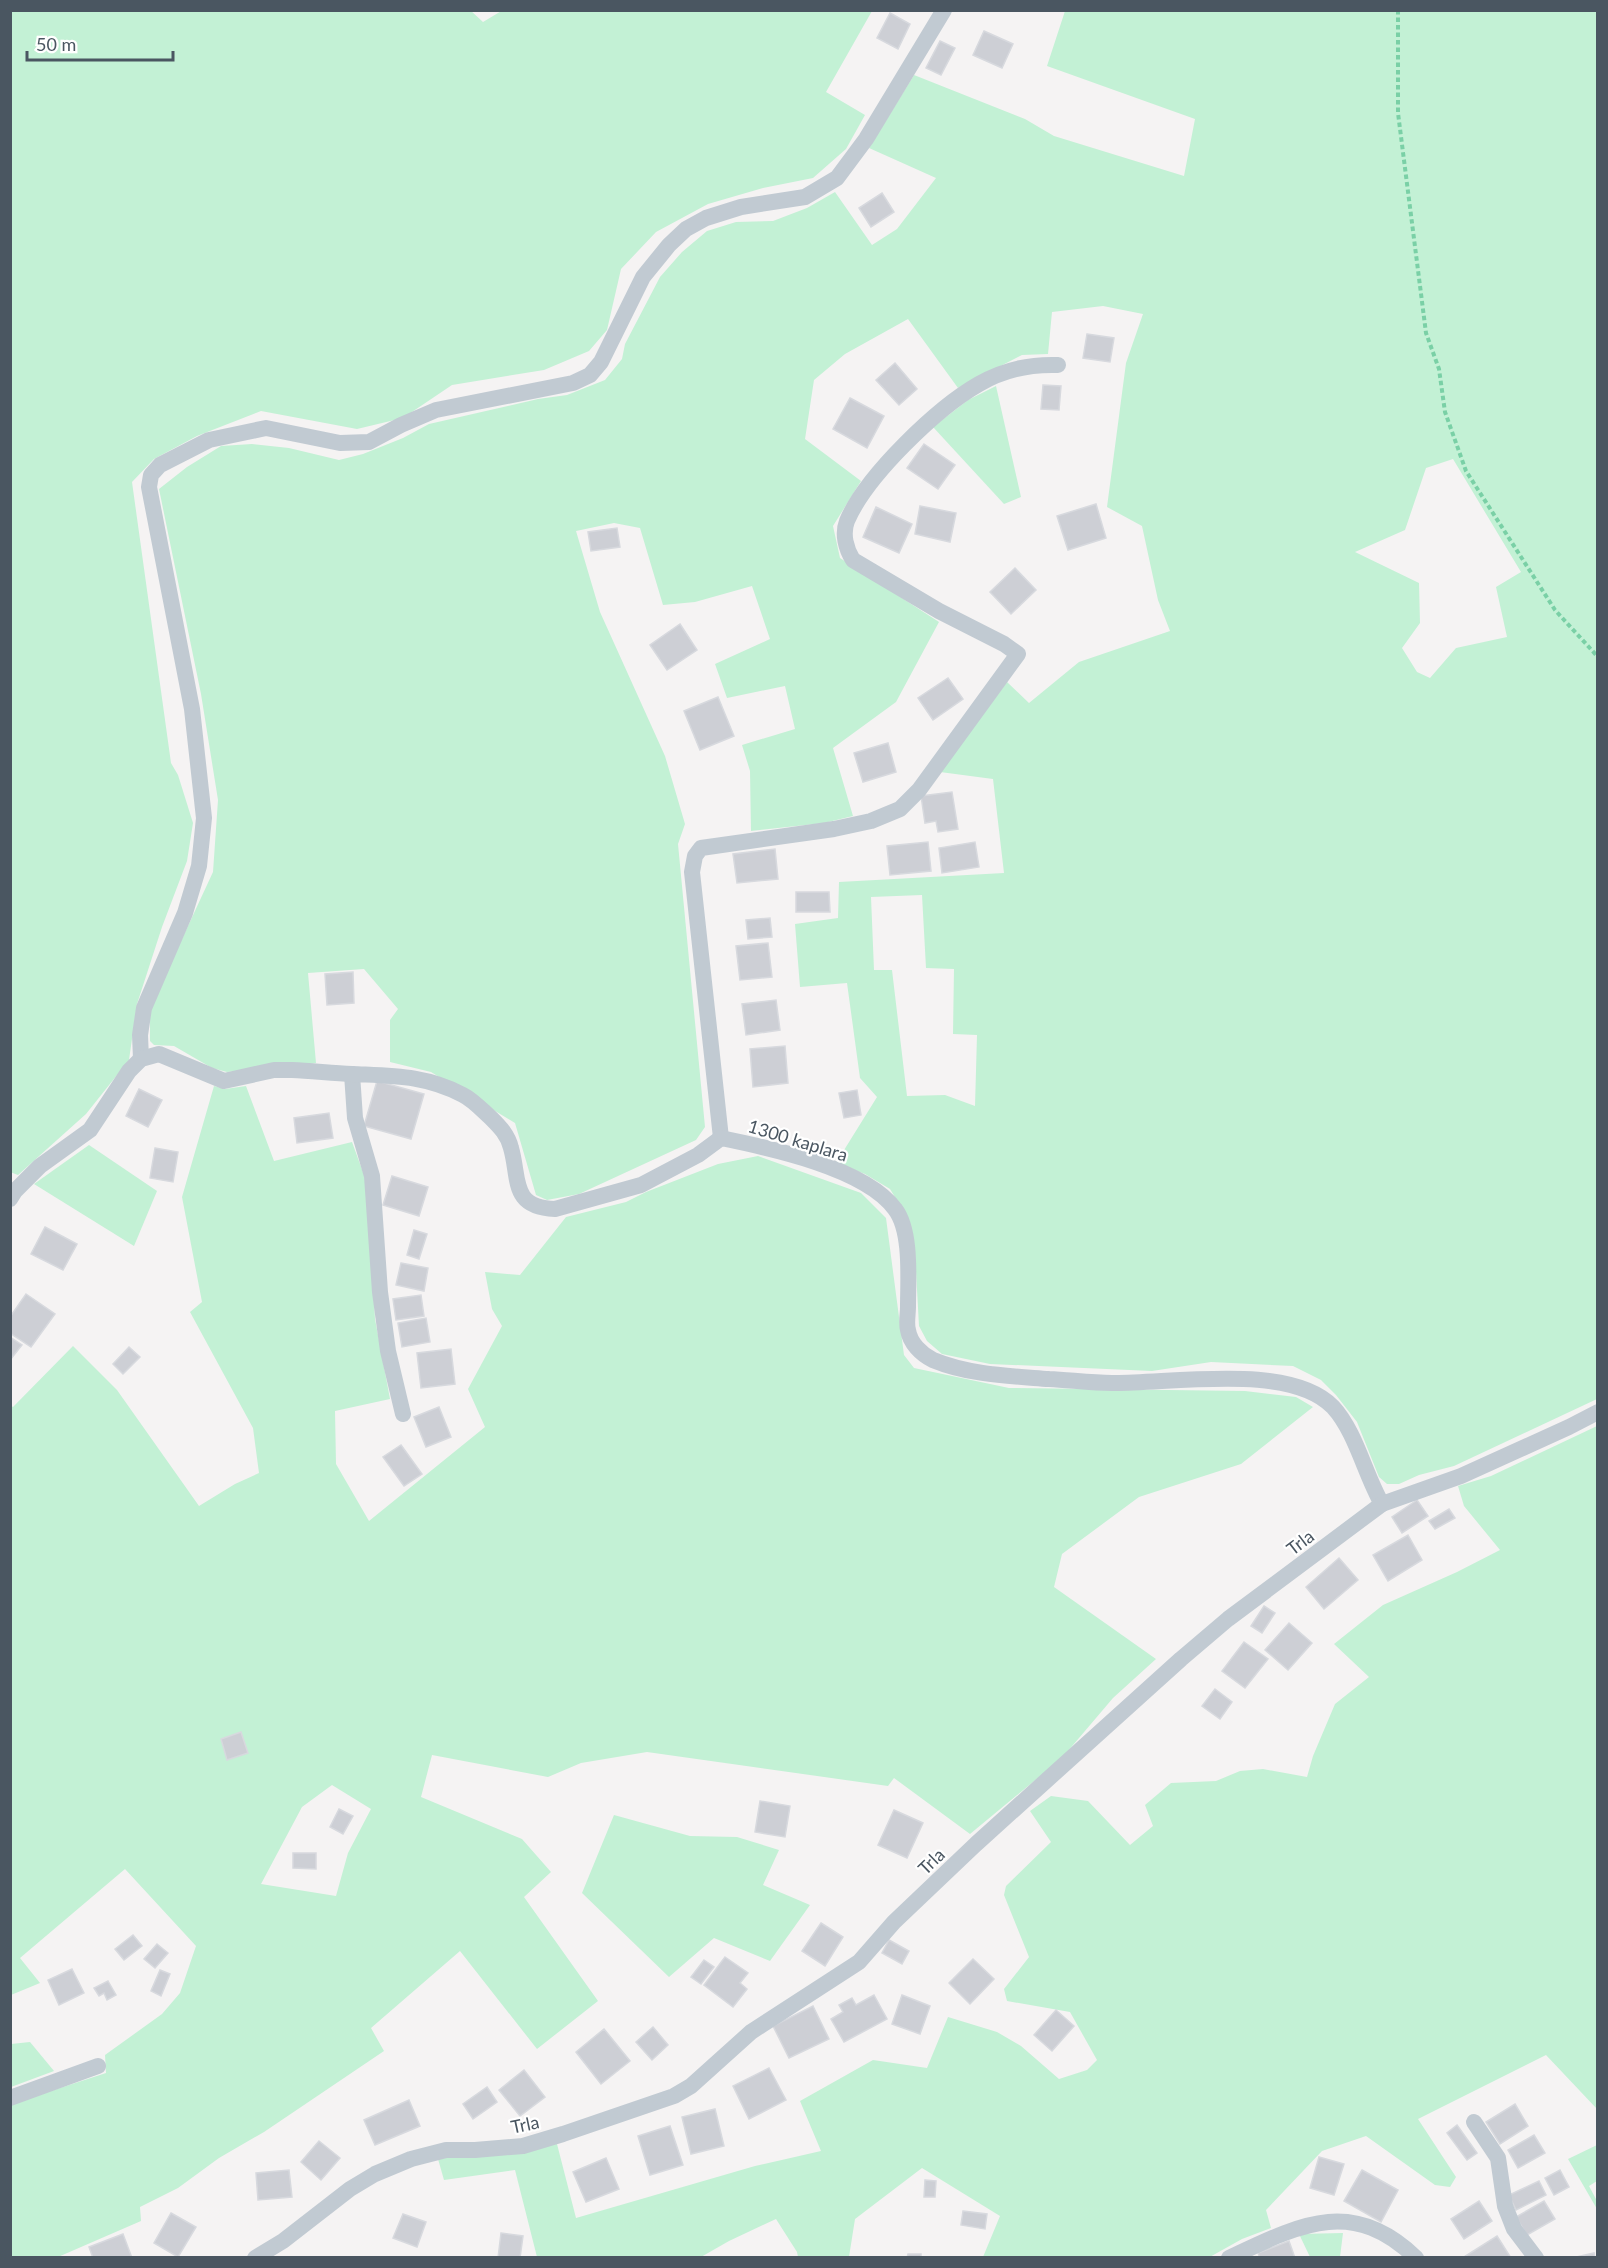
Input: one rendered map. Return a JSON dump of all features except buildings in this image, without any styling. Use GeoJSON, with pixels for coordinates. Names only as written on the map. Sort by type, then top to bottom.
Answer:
{"type":"FeatureCollection","features":[{"type":"Feature","properties":{"kind":"street"},"geometry":{"type":"LineString","coordinates":[[10,1199],[40,1166],[90,1130],[129,1071],[141,1059],[140,1035],[144,1008],[185,913],[199,866],[204,818],[192,709],[148,488],[151,475],[160,465],[209,440],[238,433],[266,428],[340,443],[369,442],[436,410],[573,383],[590,375],[602,362],[644,277],[669,245],[686,229],[706,218],[741,207],[805,197],[837,178],[866,139],[944,10]]}},
{"type":"Feature","properties":{"kind":"street"},"geometry":{"type":"LineString","coordinates":[[721,1138],[692,872],[695,855],[700,848],[834,829],[871,821],[900,809],[919,790],[1018,654],[853,560],[847,551],[846,523],[866,488],[911,438],[954,400],[980,383],[1011,370],[1033,364],[1058,365]]}},
{"type":"Feature","properties":{"kind":"street","name":"1300 kaplara"},"geometry":{"type":"LineString","coordinates":[[141,1059],[159,1054],[224,1081],[274,1070],[292,1070],[408,1076],[437,1084],[464,1095],[501,1128],[512,1149],[515,1180],[524,1199],[547,1209],[555,1209],[641,1185],[698,1155],[721,1138],[793,1155],[842,1173],[871,1187],[896,1210],[903,1225],[908,1268],[907,1329],[912,1341],[922,1354],[934,1360],[988,1374],[1113,1383],[1244,1378],[1308,1391],[1332,1407],[1348,1430],[1382,1504]]}},
{"type":"Feature","properties":{"kind":"street"},"geometry":{"type":"LineString","coordinates":[[352,1074],[355,1118],[374,1188],[380,1292],[388,1351],[403,1414]]}},
{"type":"Feature","properties":{"kind":"street","name":"Trla"},"geometry":{"type":"LineString","coordinates":[[255,2258],[283,2241],[350,2189],[375,2174],[402,2163],[446,2150],[523,2146],[674,2096],[691,2086],[752,2032],[859,1962],[894,1922],[991,1830],[1052,1778],[1181,1659],[1228,1619],[1382,1504],[1461,1476],[1569,1428],[1598,1412]]}},
{"type":"Feature","properties":{"kind":"street"},"geometry":{"type":"LineString","coordinates":[[10,2098],[98,2066]]}},
{"type":"Feature","properties":{"kind":"street"},"geometry":{"type":"LineString","coordinates":[[1474,2122],[1498,2158],[1505,2206],[1514,2229],[1536,2258]]}},
{"type":"Feature","properties":{"kind":"street"},"geometry":{"type":"LineString","coordinates":[[1229,2258],[1281,2233],[1311,2224],[1350,2221],[1374,2228],[1392,2237],[1416,2258]]}},
{"type":"Feature","properties":{"kind":"path"},"geometry":{"type":"LineString","coordinates":[[1398,10],[1400,125],[1426,333],[1438,369],[1445,412],[1466,471],[1555,610],[1598,657]]}},
{"type":"Feature","properties":{"kind":"green space"},"geometry":{"type":"Polygon","coordinates":[[[470,10],[483,22],[503,10],[872,11],[826,92],[865,115],[846,149],[813,178],[763,188],[708,204],[656,232],[621,269],[607,330],[589,351],[544,370],[452,385],[403,418],[357,429],[261,411],[197,436],[154,459],[132,482],[171,763],[178,775],[193,823],[187,861],[162,927],[137,1004],[129,1060],[86,1114],[18,1175],[10,1172],[10,11],[470,10]]]}},
{"type":"Feature","properties":{"kind":"green space"},"geometry":{"type":"Polygon","coordinates":[[[1065,11],[1597,11],[1597,1399],[1454,1466],[1419,1475],[1399,1484],[1387,1484],[1379,1477],[1357,1422],[1336,1395],[1321,1380],[1293,1366],[1211,1362],[1152,1371],[990,1364],[942,1354],[927,1341],[919,1326],[915,1253],[909,1220],[890,1189],[865,1174],[836,1163],[877,1097],[860,1078],[847,983],[800,987],[795,924],[838,918],[839,882],[1004,873],[993,779],[940,772],[1007,682],[1029,703],[1079,662],[1170,631],[1158,600],[1142,526],[1107,507],[1126,363],[1143,314],[1103,306],[1052,312],[1048,354],[1022,355],[958,388],[908,319],[845,354],[814,380],[805,439],[861,481],[833,526],[840,558],[939,622],[896,702],[833,748],[853,816],[824,823],[751,831],[750,771],[742,745],[795,729],[785,686],[727,698],[715,664],[770,639],[752,586],[695,602],[663,605],[640,528],[614,523],[576,531],[600,612],[665,756],[685,824],[678,844],[705,1127],[696,1140],[579,1194],[547,1200],[536,1195],[515,1123],[431,1072],[390,1062],[390,1020],[398,1009],[364,969],[308,973],[316,1063],[227,1072],[212,1068],[174,1046],[154,1045],[150,1041],[150,1008],[213,872],[218,800],[201,694],[159,489],[187,467],[221,446],[252,444],[289,448],[339,460],[363,454],[403,438],[429,424],[538,399],[567,395],[605,380],[622,359],[625,344],[660,277],[682,252],[707,231],[736,222],[773,221],[807,208],[835,192],[872,245],[897,229],[936,178],[869,148],[914,75],[1025,119],[1054,136],[1184,176],[1195,119],[1047,66],[1065,11]],[[1453,459],[1426,468],[1405,530],[1355,552],[1419,583],[1420,623],[1402,648],[1417,672],[1430,678],[1456,648],[1507,637],[1496,587],[1521,572],[1453,459]],[[922,895],[871,897],[874,970],[892,970],[907,1096],[945,1095],[975,1106],[977,1035],[953,1034],[954,969],[926,968],[922,895]]]}},
{"type":"Feature","properties":{"kind":"green space"},"geometry":{"type":"Polygon","coordinates":[[[996,386],[1021,497],[1004,504],[933,427],[968,400],[996,386]]]}},
{"type":"Feature","properties":{"kind":"green space"},"geometry":{"type":"Polygon","coordinates":[[[214,1086],[225,1089],[246,1086],[274,1161],[352,1142],[367,1183],[375,1319],[390,1399],[335,1411],[336,1464],[369,1521],[485,1427],[468,1389],[502,1326],[492,1309],[485,1272],[520,1275],[566,1217],[626,1202],[718,1164],[758,1156],[861,1193],[886,1218],[904,1355],[914,1368],[1009,1388],[1245,1391],[1296,1397],[1313,1407],[1241,1464],[1139,1497],[1062,1554],[1054,1587],[1156,1659],[1113,1698],[1062,1758],[970,1834],[894,1778],[888,1786],[647,1752],[581,1763],[548,1777],[432,1755],[421,1797],[522,1839],[551,1872],[524,1897],[598,2001],[537,2049],[460,1951],[371,2028],[384,2051],[264,2132],[219,2158],[178,2188],[140,2207],[141,2221],[58,2257],[11,2258],[11,2104],[106,2073],[105,2055],[162,2014],[180,1993],[196,1946],[125,1869],[20,1958],[40,1983],[11,1995],[10,1405],[13,1407],[73,1346],[117,1390],[199,1506],[235,1484],[259,1473],[253,1428],[190,1312],[202,1302],[182,1197],[214,1086]],[[332,1785],[302,1807],[261,1884],[336,1896],[348,1853],[371,1809],[332,1785]]]}},
{"type":"Feature","properties":{"kind":"green space"},"geometry":{"type":"Polygon","coordinates":[[[89,1145],[157,1191],[134,1246],[34,1184],[89,1145]]]}},
{"type":"Feature","properties":{"kind":"green space"},"geometry":{"type":"Polygon","coordinates":[[[1597,1426],[1597,2109],[1546,2055],[1418,2119],[1456,2177],[1450,2187],[1435,2185],[1366,2136],[1322,2151],[1266,2210],[1271,2228],[1242,2239],[1208,2258],[983,2257],[1000,2216],[922,2168],[855,2219],[849,2257],[798,2257],[776,2219],[701,2257],[537,2257],[515,2170],[444,2180],[438,2159],[557,2144],[576,2218],[755,2166],[821,2151],[800,2101],[873,2060],[927,2068],[948,2017],[997,2032],[1021,2046],[1059,2079],[1087,2070],[1097,2060],[1070,2012],[1007,2001],[1004,1989],[1029,1957],[1004,1895],[1006,1886],[1051,1842],[1030,1811],[1051,1796],[1088,1801],[1130,1845],[1153,1826],[1145,1805],[1171,1783],[1216,1781],[1240,1771],[1263,1769],[1307,1777],[1313,1756],[1335,1704],[1369,1677],[1334,1644],[1383,1605],[1500,1550],[1464,1506],[1458,1486],[1491,1476],[1597,1426]]]}},
{"type":"Feature","properties":{"kind":"green space"},"geometry":{"type":"Polygon","coordinates":[[[614,1815],[690,1836],[737,1837],[779,1850],[763,1885],[810,1905],[770,1961],[714,1938],[669,1977],[582,1893],[614,1815]]]}},
{"type":"Feature","properties":{"kind":"green space"},"geometry":{"type":"Polygon","coordinates":[[[30,2042],[54,2071],[11,2087],[11,2044],[30,2042]]]}},
{"type":"Feature","properties":{"kind":"green space"},"geometry":{"type":"Polygon","coordinates":[[[1597,2145],[1597,2181],[1589,2186],[1597,2201],[1597,2209],[1568,2159],[1597,2145]]]}},
{"type":"Feature","properties":{"kind":"green space"},"geometry":{"type":"Polygon","coordinates":[[[1343,2233],[1340,2257],[1310,2257],[1299,2234],[1343,2233]]]}}]}
